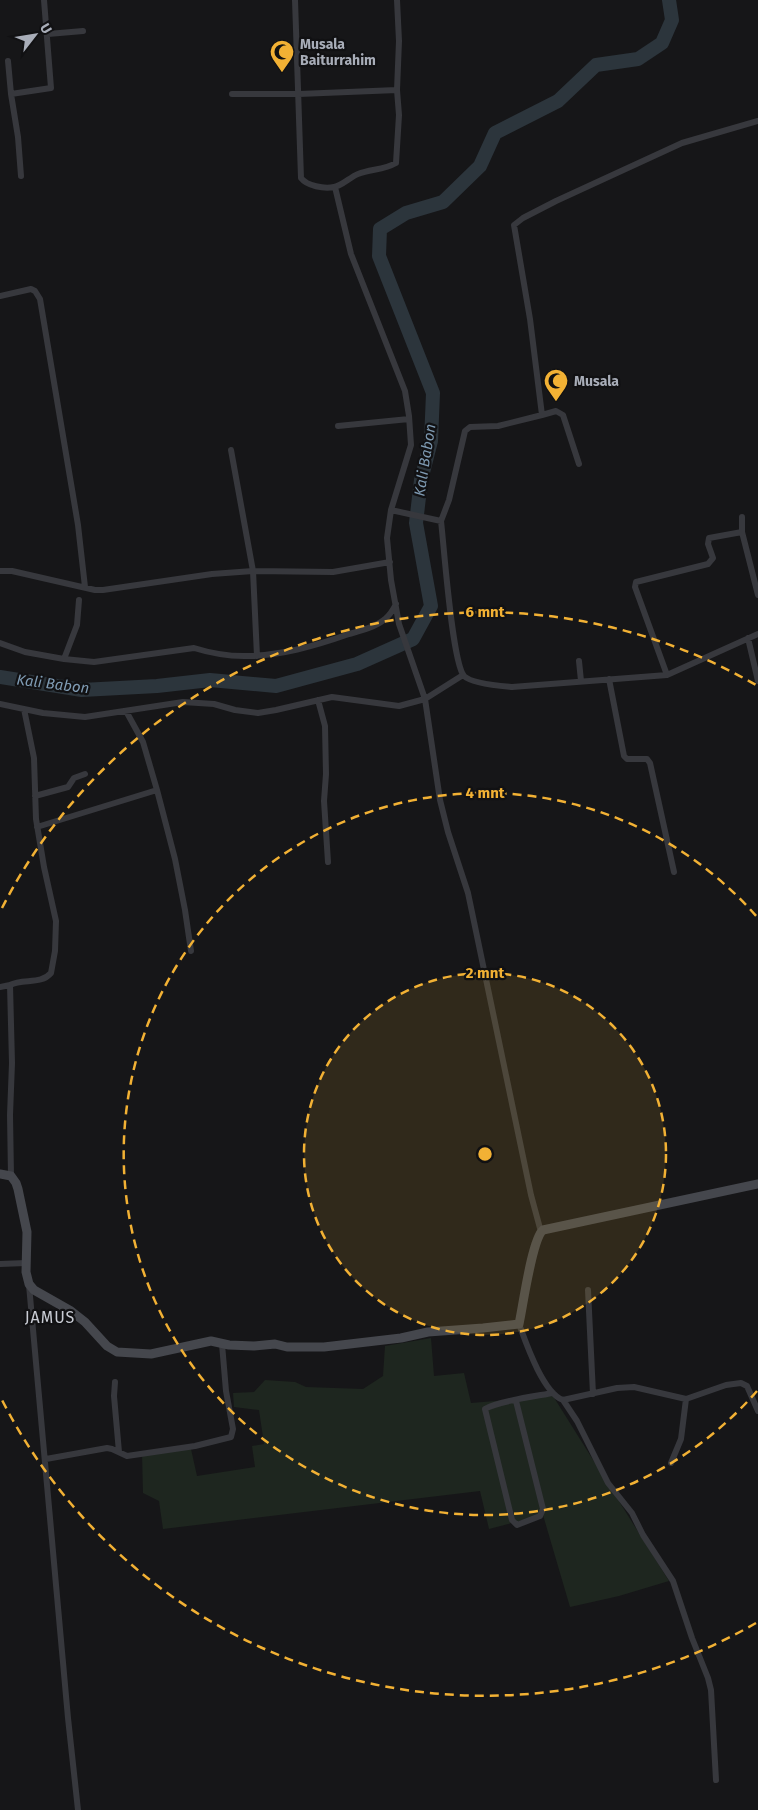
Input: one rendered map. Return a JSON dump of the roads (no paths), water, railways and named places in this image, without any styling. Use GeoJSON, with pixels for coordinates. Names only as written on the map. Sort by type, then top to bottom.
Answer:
{"type":"FeatureCollection","features":[{"type":"Feature","properties":{"kind":"street"},"geometry":{"type":"LineString","coordinates":[[11,94],[51,88],[44,0]]}},
{"type":"Feature","properties":{"kind":"street"},"geometry":{"type":"LineString","coordinates":[[294,0],[301,178],[304,182],[316,186],[335,187],[358,174],[390,167],[396,163],[399,115],[397,90],[399,42],[397,0]]}},
{"type":"Feature","properties":{"kind":"street"},"geometry":{"type":"LineString","coordinates":[[48,34],[82,31]]}},
{"type":"Feature","properties":{"kind":"street"},"geometry":{"type":"LineString","coordinates":[[8,61],[21,176]]}},
{"type":"Feature","properties":{"kind":"street"},"geometry":{"type":"LineString","coordinates":[[232,94],[299,94],[397,90]]}},
{"type":"Feature","properties":{"kind":"street"},"geometry":{"type":"LineString","coordinates":[[542,415],[530,319],[514,225],[556,201],[682,144],[758,120]]}},
{"type":"Feature","properties":{"kind":"street"},"geometry":{"type":"LineString","coordinates":[[335,187],[351,254],[405,391],[411,445],[387,538],[399,624],[425,699],[440,800],[448,832],[468,893],[540,1232],[534,1248],[519,1324],[528,1348],[553,1393],[563,1400],[577,1421],[608,1483],[632,1513],[643,1535],[673,1581],[711,1690],[716,1780]]}},
{"type":"Feature","properties":{"kind":"street"},"geometry":{"type":"LineString","coordinates":[[0,296],[32,289],[40,299],[78,525],[85,587]]}},
{"type":"Feature","properties":{"kind":"street"},"geometry":{"type":"LineString","coordinates":[[579,464],[563,415],[556,411],[498,426],[465,430],[449,500],[438,521],[451,618],[459,664],[463,675],[469,679],[493,685],[512,687],[668,675],[758,634]]}},
{"type":"Feature","properties":{"kind":"street"},"geometry":{"type":"LineString","coordinates":[[338,426],[409,419]]}},
{"type":"Feature","properties":{"kind":"street"},"geometry":{"type":"LineString","coordinates":[[231,450],[253,571],[257,656]]}},
{"type":"Feature","properties":{"kind":"street"},"geometry":{"type":"LineString","coordinates":[[395,511],[438,521]]}},
{"type":"Feature","properties":{"kind":"street"},"geometry":{"type":"LineString","coordinates":[[742,518],[742,532],[758,595]]}},
{"type":"Feature","properties":{"kind":"street"},"geometry":{"type":"LineString","coordinates":[[668,675],[635,587],[636,582],[708,564],[713,558],[708,544],[709,538],[742,532]]}},
{"type":"Feature","properties":{"kind":"street"},"geometry":{"type":"LineString","coordinates":[[0,571],[12,571],[95,590],[212,574],[253,571],[333,572],[390,562]]}},
{"type":"Feature","properties":{"kind":"street"},"geometry":{"type":"LineString","coordinates":[[64,659],[77,625],[79,600]]}},
{"type":"Feature","properties":{"kind":"street"},"geometry":{"type":"LineString","coordinates":[[0,643],[25,652],[94,662],[194,648],[208,652],[257,656],[291,652],[364,629],[383,621],[396,604]]}},
{"type":"Feature","properties":{"kind":"street"},"geometry":{"type":"LineString","coordinates":[[748,638],[758,681]]}},
{"type":"Feature","properties":{"kind":"street"},"geometry":{"type":"LineString","coordinates":[[579,661],[581,682]]}},
{"type":"Feature","properties":{"kind":"street"},"geometry":{"type":"LineString","coordinates":[[0,704],[24,710],[76,717],[183,702],[214,704],[234,710],[258,713],[332,697],[399,706],[425,699],[463,675]]}},
{"type":"Feature","properties":{"kind":"street"},"geometry":{"type":"LineString","coordinates":[[609,679],[624,756],[627,759],[647,759],[650,764],[674,872]]}},
{"type":"Feature","properties":{"kind":"street"},"geometry":{"type":"LineString","coordinates":[[318,700],[325,726],[326,774],[324,801],[328,862]]}},
{"type":"Feature","properties":{"kind":"street"},"geometry":{"type":"LineString","coordinates":[[0,987],[15,982],[43,979],[49,976],[55,951],[56,921],[37,827],[34,758],[24,710]]}},
{"type":"Feature","properties":{"kind":"street"},"geometry":{"type":"LineString","coordinates":[[126,711],[143,742],[158,790],[186,910],[191,951]]}},
{"type":"Feature","properties":{"kind":"street"},"geometry":{"type":"LineString","coordinates":[[35,796],[68,787],[74,778],[85,774]]}},
{"type":"Feature","properties":{"kind":"street"},"geometry":{"type":"LineString","coordinates":[[37,827],[158,790]]}},
{"type":"Feature","properties":{"kind":"street"},"geometry":{"type":"LineString","coordinates":[[10,985],[12,1063],[10,1115],[11,1176],[18,1189],[27,1232],[26,1272],[29,1284],[46,1458],[61,1641],[78,1810]]}},
{"type":"Feature","properties":{"kind":"street"},"geometry":{"type":"LineString","coordinates":[[0,1174],[11,1176]]}},
{"type":"Feature","properties":{"kind":"street"},"geometry":{"type":"LineString","coordinates":[[540,1232],[758,1184]]}},
{"type":"Feature","properties":{"kind":"street"},"geometry":{"type":"LineString","coordinates":[[0,1264],[26,1263]]}},
{"type":"Feature","properties":{"kind":"street"},"geometry":{"type":"LineString","coordinates":[[29,1284],[34,1290],[71,1311],[107,1346],[117,1352],[151,1354],[211,1341],[222,1344],[254,1346],[275,1344],[287,1347],[324,1348],[402,1338],[428,1332],[519,1324]]}},
{"type":"Feature","properties":{"kind":"street"},"geometry":{"type":"LineString","coordinates":[[588,1290],[593,1394]]}},
{"type":"Feature","properties":{"kind":"street"},"geometry":{"type":"LineString","coordinates":[[46,1458],[98,1449],[112,1449],[127,1456],[137,1455],[195,1446],[231,1436],[233,1429],[226,1391],[222,1344]]}},
{"type":"Feature","properties":{"kind":"street"},"geometry":{"type":"LineString","coordinates":[[115,1382],[114,1396],[119,1452]]}},
{"type":"Feature","properties":{"kind":"street"},"geometry":{"type":"LineString","coordinates":[[563,1400],[617,1388],[634,1387],[686,1400],[726,1385],[741,1383],[746,1386],[758,1411]]}},
{"type":"Feature","properties":{"kind":"street"},"geometry":{"type":"LineString","coordinates":[[516,1401],[543,1510],[540,1516],[517,1525],[512,1520],[485,1410],[490,1406],[553,1393]]}},
{"type":"Feature","properties":{"kind":"street"},"geometry":{"type":"LineString","coordinates":[[671,1463],[681,1439],[686,1400]]}},
{"type":"Feature","properties":{"kind":"waterway","name":"Kali Babon"},"geometry":{"type":"LineString","coordinates":[[0,677],[82,690],[157,686],[210,680],[276,686],[357,664],[413,639],[431,606],[416,523],[421,480],[431,441],[433,393],[379,256],[380,229],[406,213],[443,202],[480,166],[495,133],[558,101],[596,65],[638,59],[662,43],[672,20],[669,0]]}},
{"type":"Feature","properties":{"kind":"place","name":"Musala Baiturrahim"},"geometry":{"type":"Point","coordinates":[282,73]}},
{"type":"Feature","properties":{"kind":"place","name":"Musala"},"geometry":{"type":"Point","coordinates":[556,402]}},
{"type":"Feature","properties":{"kind":"district","name":"JAMUS"},"geometry":{"type":"Point","coordinates":[50,1317]}}]}
